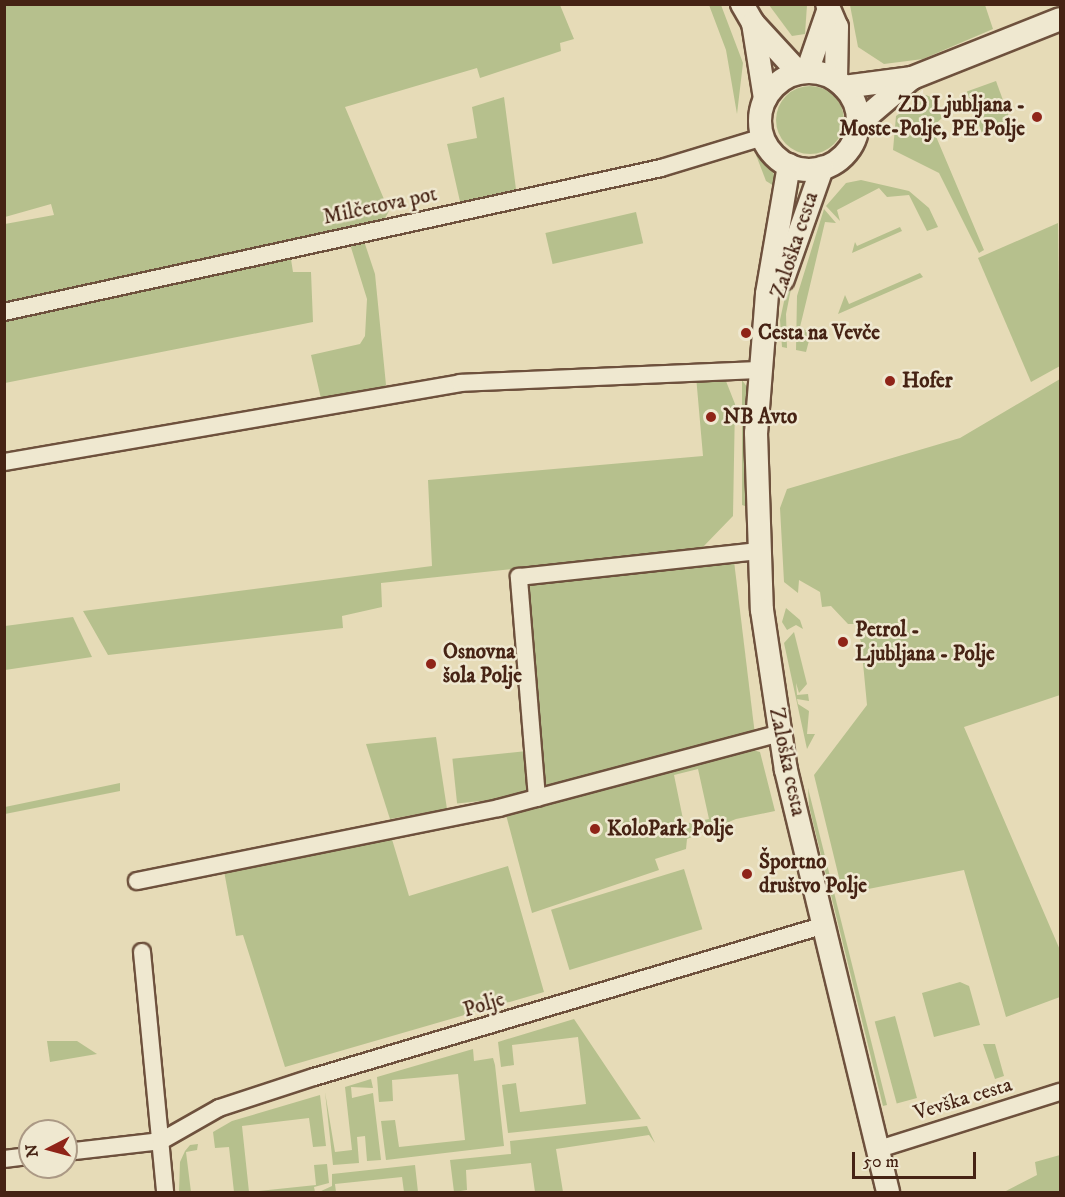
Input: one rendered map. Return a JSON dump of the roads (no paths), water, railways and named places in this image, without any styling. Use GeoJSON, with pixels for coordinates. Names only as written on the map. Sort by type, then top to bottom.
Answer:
{"type":"FeatureCollection","features":[{"type":"Feature","properties":{"kind":"main road"},"geometry":{"type":"LineString","coordinates":[[765,99],[779,82],[803,72],[828,8]]}},
{"type":"Feature","properties":{"kind":"main road"},"geometry":{"type":"LineString","coordinates":[[828,8],[837,27],[840,83],[858,124]]}},
{"type":"Feature","properties":{"kind":"main road"},"geometry":{"type":"LineString","coordinates":[[748,14],[803,72],[840,83],[912,78],[1060,19]]}},
{"type":"Feature","properties":{"kind":"main road"},"geometry":{"type":"LineString","coordinates":[[748,14],[765,99],[763,137],[789,165],[822,168],[846,152],[858,124],[912,78]]}},
{"type":"Feature","properties":{"kind":"main road","name":"Zaloška cesta"},"geometry":{"type":"LineString","coordinates":[[769,323],[767,294],[789,165]]}},
{"type":"Feature","properties":{"kind":"main road","name":"Zaloška cesta"},"geometry":{"type":"LineString","coordinates":[[822,168],[769,323],[762,370],[756,452],[758,551],[778,734],[888,1192]]}},
{"type":"Feature","properties":{"kind":"street","name":"Milčetova pot"},"geometry":{"type":"LineString","coordinates":[[4,312],[661,168],[763,137]]}},
{"type":"Feature","properties":{"kind":"street"},"geometry":{"type":"LineString","coordinates":[[5,464],[460,383],[762,370]]}},
{"type":"Feature","properties":{"kind":"street"},"geometry":{"type":"LineString","coordinates":[[537,798],[519,577],[758,551]]}},
{"type":"Feature","properties":{"kind":"street"},"geometry":{"type":"LineString","coordinates":[[137,881],[537,798],[778,734]]}},
{"type":"Feature","properties":{"kind":"street","name":"Polje"},"geometry":{"type":"LineString","coordinates":[[78,1151],[161,1141],[219,1108],[314,1077],[825,925]]}},
{"type":"Feature","properties":{"kind":"street"},"geometry":{"type":"LineString","coordinates":[[142,952],[165,1192]]}},
{"type":"Feature","properties":{"kind":"street","name":"Vevška cesta"},"geometry":{"type":"LineString","coordinates":[[879,1149],[1060,1092]]}},
{"type":"Feature","properties":{"kind":"place","name":"ZD Ljubljana - Moste-Polje, PE Polje"},"geometry":{"type":"Point","coordinates":[1037,117]}},
{"type":"Feature","properties":{"kind":"place","name":"Cesta na Vevče"},"geometry":{"type":"Point","coordinates":[746,333]}},
{"type":"Feature","properties":{"kind":"place","name":"Hofer"},"geometry":{"type":"Point","coordinates":[890,381]}},
{"type":"Feature","properties":{"kind":"place","name":"NB Avto"},"geometry":{"type":"Point","coordinates":[711,417]}},
{"type":"Feature","properties":{"kind":"place","name":"Petrol - Ljubljana - Polje"},"geometry":{"type":"Point","coordinates":[843,642]}},
{"type":"Feature","properties":{"kind":"place","name":"Osnovna šola Polje"},"geometry":{"type":"Point","coordinates":[431,664]}},
{"type":"Feature","properties":{"kind":"place","name":"KoloPark Polje"},"geometry":{"type":"Point","coordinates":[595,829]}},
{"type":"Feature","properties":{"kind":"place","name":"Športno društvo Polje"},"geometry":{"type":"Point","coordinates":[747,874]}}]}
